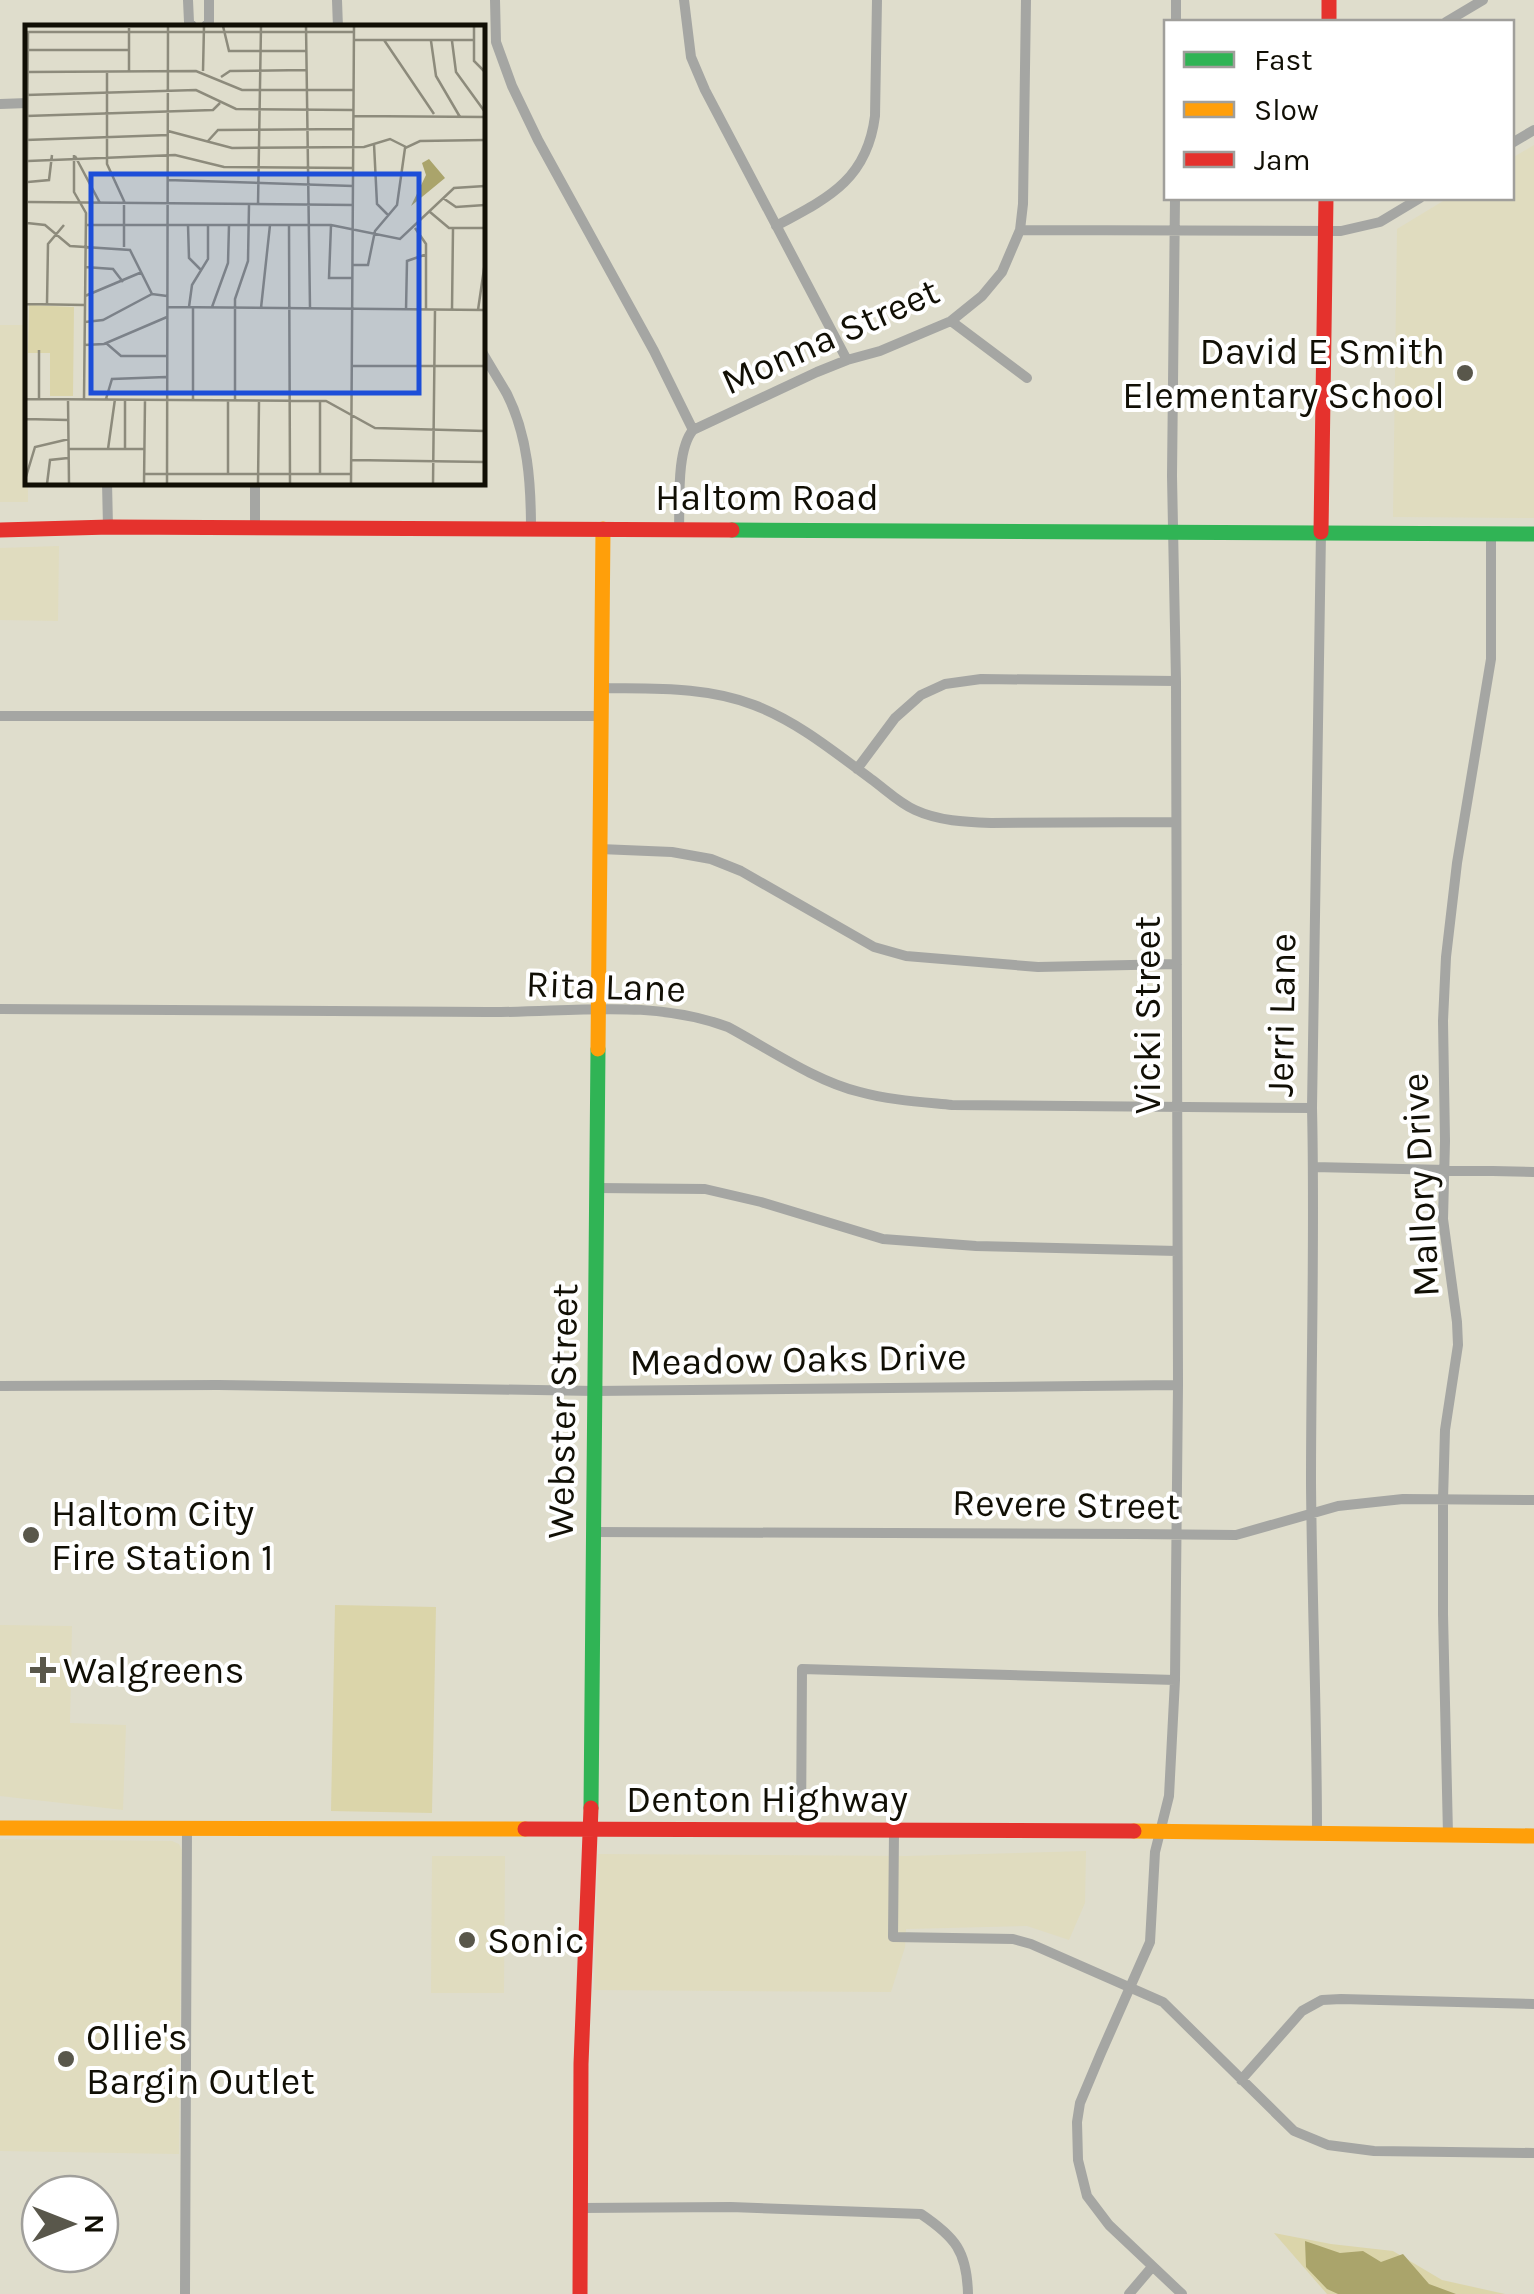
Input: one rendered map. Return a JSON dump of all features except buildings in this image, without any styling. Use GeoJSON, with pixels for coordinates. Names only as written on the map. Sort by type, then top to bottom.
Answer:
{"type":"FeatureCollection","features":[{"type":"Feature","properties":{"kind":"main road","name":"Jerri Lane"},"geometry":{"type":"LineString","coordinates":[[1321,532],[1326,200]]}},
{"type":"Feature","properties":{"kind":"main road","name":"Haltom Road"},"geometry":{"type":"LineString","coordinates":[[0,530],[108,527],[1534,534]]}},
{"type":"Feature","properties":{"kind":"main road","name":"Webster Street"},"geometry":{"type":"LineString","coordinates":[[580,2294],[581,2078],[591,1795],[602,529]]}},
{"type":"Feature","properties":{"kind":"main road","name":"Denton Highway"},"geometry":{"type":"LineString","coordinates":[[0,1828],[1534,1836]]}},
{"type":"Feature","properties":{"kind":"street"},"geometry":{"type":"LineString","coordinates":[[188,0],[192,25]]}},
{"type":"Feature","properties":{"kind":"street"},"geometry":{"type":"LineString","coordinates":[[206,25],[209,0]]}},
{"type":"Feature","properties":{"kind":"street"},"geometry":{"type":"LineString","coordinates":[[337,0],[338,25]]}},
{"type":"Feature","properties":{"kind":"street"},"geometry":{"type":"LineString","coordinates":[[495,0],[496,42],[512,86],[693,430],[686,439],[681,469],[679,529]]}},
{"type":"Feature","properties":{"kind":"street"},"geometry":{"type":"LineString","coordinates":[[684,0],[691,57],[847,360]]}},
{"type":"Feature","properties":{"kind":"street"},"geometry":{"type":"LineString","coordinates":[[776,226],[830,196],[846,182],[866,154],[875,116],[878,0]]}},
{"type":"Feature","properties":{"kind":"street","name":"Monna Street"},"geometry":{"type":"LineString","coordinates":[[693,430],[847,360],[880,352],[952,321],[982,296],[1002,272],[1020,230],[1026,0]]}},
{"type":"Feature","properties":{"kind":"street"},"geometry":{"type":"LineString","coordinates":[[1449,20],[1483,0]]}},
{"type":"Feature","properties":{"kind":"street","name":"Vicki Street"},"geometry":{"type":"LineString","coordinates":[[1176,200],[1173,531],[1178,1386],[1175,1680],[1169,1803],[1155,1852],[1150,1942],[1080,2103],[1077,2122],[1078,2160],[1095,2208],[1182,2294]]}},
{"type":"Feature","properties":{"kind":"street"},"geometry":{"type":"LineString","coordinates":[[1020,230],[1341,230],[1380,222],[1417,200]]}},
{"type":"Feature","properties":{"kind":"street"},"geometry":{"type":"LineString","coordinates":[[952,321],[1027,378]]}},
{"type":"Feature","properties":{"kind":"street"},"geometry":{"type":"LineString","coordinates":[[485,357],[508,396],[520,429],[529,473],[531,529]]}},
{"type":"Feature","properties":{"kind":"street"},"geometry":{"type":"LineString","coordinates":[[107,485],[108,527]]}},
{"type":"Feature","properties":{"kind":"street"},"geometry":{"type":"LineString","coordinates":[[254,528],[255,485]]}},
{"type":"Feature","properties":{"kind":"street","name":"Jerri Lane"},"geometry":{"type":"LineString","coordinates":[[1317,1834],[1311,1513],[1312,1108],[1321,532]]}},
{"type":"Feature","properties":{"kind":"street","name":"Mallory Drive"},"geometry":{"type":"LineString","coordinates":[[1448,1836],[1442,1499],[1444,1430],[1458,1345],[1443,1218],[1443,1021],[1457,863],[1491,660],[1491,534]]}},
{"type":"Feature","properties":{"kind":"street"},"geometry":{"type":"LineString","coordinates":[[857,769],[895,718],[921,695],[944,684],[981,679],[1176,681]]}},
{"type":"Feature","properties":{"kind":"street"},"geometry":{"type":"LineString","coordinates":[[601,688],[685,690],[754,705],[801,728],[912,808],[934,817],[962,822],[1176,822]]}},
{"type":"Feature","properties":{"kind":"street"},"geometry":{"type":"LineString","coordinates":[[0,716],[601,716]]}},
{"type":"Feature","properties":{"kind":"street"},"geometry":{"type":"LineString","coordinates":[[600,849],[672,852],[711,859],[741,871],[874,948],[906,956],[1038,966],[1177,964]]}},
{"type":"Feature","properties":{"kind":"street","name":"Rita Lane"},"geometry":{"type":"LineString","coordinates":[[0,1009],[659,1010],[712,1021],[830,1082],[860,1092],[952,1105],[1312,1108]]}},
{"type":"Feature","properties":{"kind":"street"},"geometry":{"type":"LineString","coordinates":[[1313,1167],[1534,1172]]}},
{"type":"Feature","properties":{"kind":"street"},"geometry":{"type":"LineString","coordinates":[[597,1188],[705,1190],[761,1202],[883,1239],[976,1246],[1177,1251]]}},
{"type":"Feature","properties":{"kind":"street","name":"Meadow Oaks Drive"},"geometry":{"type":"LineString","coordinates":[[0,1386],[595,1391],[1178,1386]]}},
{"type":"Feature","properties":{"kind":"street","name":"Revere Street"},"geometry":{"type":"LineString","coordinates":[[594,1532],[1236,1536],[1338,1506],[1404,1499],[1534,1500]]}},
{"type":"Feature","properties":{"kind":"street"},"geometry":{"type":"LineString","coordinates":[[801,1832],[802,1669],[1175,1680]]}},
{"type":"Feature","properties":{"kind":"street"},"geometry":{"type":"LineString","coordinates":[[185,2294],[187,1829]]}},
{"type":"Feature","properties":{"kind":"street"},"geometry":{"type":"LineString","coordinates":[[894,1832],[893,1937],[1013,1939],[1131,1986],[1163,2002],[1294,2132],[1328,2145],[1374,2151],[1534,2153]]}},
{"type":"Feature","properties":{"kind":"street"},"geometry":{"type":"LineString","coordinates":[[1241,2080],[1302,2010],[1322,2000],[1534,2004]]}},
{"type":"Feature","properties":{"kind":"street"},"geometry":{"type":"LineString","coordinates":[[580,2208],[732,2207],[921,2214],[941,2227],[959,2248],[968,2294]]}},
{"type":"Feature","properties":{"kind":"street"},"geometry":{"type":"LineString","coordinates":[[1129,2294],[1152,2267]]}},
{"type":"Feature","properties":{"kind":"shaded area","name":"David E Smith Elementary School"},"geometry":{"type":"Polygon","coordinates":[[[1534,145],[1534,518],[1393,517],[1397,229],[1445,200],[1514,200],[1514,157],[1534,145]]]}},
{"type":"Feature","properties":{"kind":"shaded area"},"geometry":{"type":"Polygon","coordinates":[[[0,325],[25,325],[28,502],[0,502],[0,325]]]}},
{"type":"Feature","properties":{"kind":"shaded area"},"geometry":{"type":"Polygon","coordinates":[[[59,546],[58,621],[0,620],[0,548],[59,546]]]}},
{"type":"Feature","properties":{"kind":"shaded area"},"geometry":{"type":"Polygon","coordinates":[[[335,1605],[436,1607],[432,1813],[331,1811],[335,1605]]]}},
{"type":"Feature","properties":{"kind":"shaded area"},"geometry":{"type":"Polygon","coordinates":[[[0,1625],[72,1626],[70,1723],[126,1725],[123,1810],[0,1796],[0,1625]]]}},
{"type":"Feature","properties":{"kind":"shaded area"},"geometry":{"type":"Polygon","coordinates":[[[0,1839],[179,1844],[179,2154],[0,2151],[0,1839]]]}},
{"type":"Feature","properties":{"kind":"shaded area"},"geometry":{"type":"Polygon","coordinates":[[[1086,1851],[1085,1903],[1069,1940],[1027,1926],[906,1929],[905,1947],[891,1992],[594,1990],[598,1854],[906,1856],[1086,1851]]]}},
{"type":"Feature","properties":{"kind":"shaded area"},"geometry":{"type":"Polygon","coordinates":[[[432,1856],[505,1856],[504,1993],[431,1993],[432,1856]]]}},
{"type":"Feature","properties":{"kind":"shaded area"},"geometry":{"type":"Polygon","coordinates":[[[1274,2233],[1393,2251],[1442,2280],[1505,2294],[1327,2294],[1274,2233]]]}},
{"type":"Feature","properties":{"kind":"shaded area"},"geometry":{"type":"Polygon","coordinates":[[[1305,2241],[1340,2253],[1363,2251],[1381,2262],[1403,2254],[1429,2284],[1456,2294],[1338,2294],[1327,2289],[1306,2267],[1305,2241]]]}},
{"type":"Feature","properties":{"kind":"traffic: fast"},"geometry":{"type":"LineString","coordinates":[[732,530],[1534,534]]}},
{"type":"Feature","properties":{"kind":"traffic: fast"},"geometry":{"type":"LineString","coordinates":[[591,1808],[598,1049]]}},
{"type":"Feature","properties":{"kind":"traffic: slow"},"geometry":{"type":"LineString","coordinates":[[598,1049],[603,529]]}},
{"type":"Feature","properties":{"kind":"traffic: slow"},"geometry":{"type":"LineString","coordinates":[[0,1828],[525,1829]]}},
{"type":"Feature","properties":{"kind":"traffic: slow"},"geometry":{"type":"LineString","coordinates":[[1134,1831],[1534,1836]]}},
{"type":"Feature","properties":{"kind":"traffic: jam"},"geometry":{"type":"LineString","coordinates":[[1329,0],[1329,20]]}},
{"type":"Feature","properties":{"kind":"traffic: jam"},"geometry":{"type":"LineString","coordinates":[[1321,532],[1326,200]]}},
{"type":"Feature","properties":{"kind":"traffic: jam"},"geometry":{"type":"LineString","coordinates":[[0,530],[732,530]]}},
{"type":"Feature","properties":{"kind":"traffic: jam"},"geometry":{"type":"LineString","coordinates":[[580,2294],[581,2064],[591,1808]]}},
{"type":"Feature","properties":{"kind":"traffic: jam"},"geometry":{"type":"LineString","coordinates":[[525,1829],[1134,1831]]}},
{"type":"Feature","properties":{"kind":"place","name":"David E Smith Elementary School"},"geometry":{"type":"Point","coordinates":[1465,373]}},
{"type":"Feature","properties":{"kind":"place","name":"Haltom City Fire Station 1"},"geometry":{"type":"Point","coordinates":[31,1535]}},
{"type":"Feature","properties":{"kind":"place","name":"Walgreens"},"geometry":{"type":"Point","coordinates":[43,1670]}},
{"type":"Feature","properties":{"kind":"place","name":"Sonic"},"geometry":{"type":"Point","coordinates":[467,1940]}},
{"type":"Feature","properties":{"kind":"place","name":"Ollie's Bargin Outlet"},"geometry":{"type":"Point","coordinates":[66,2059]}}]}
